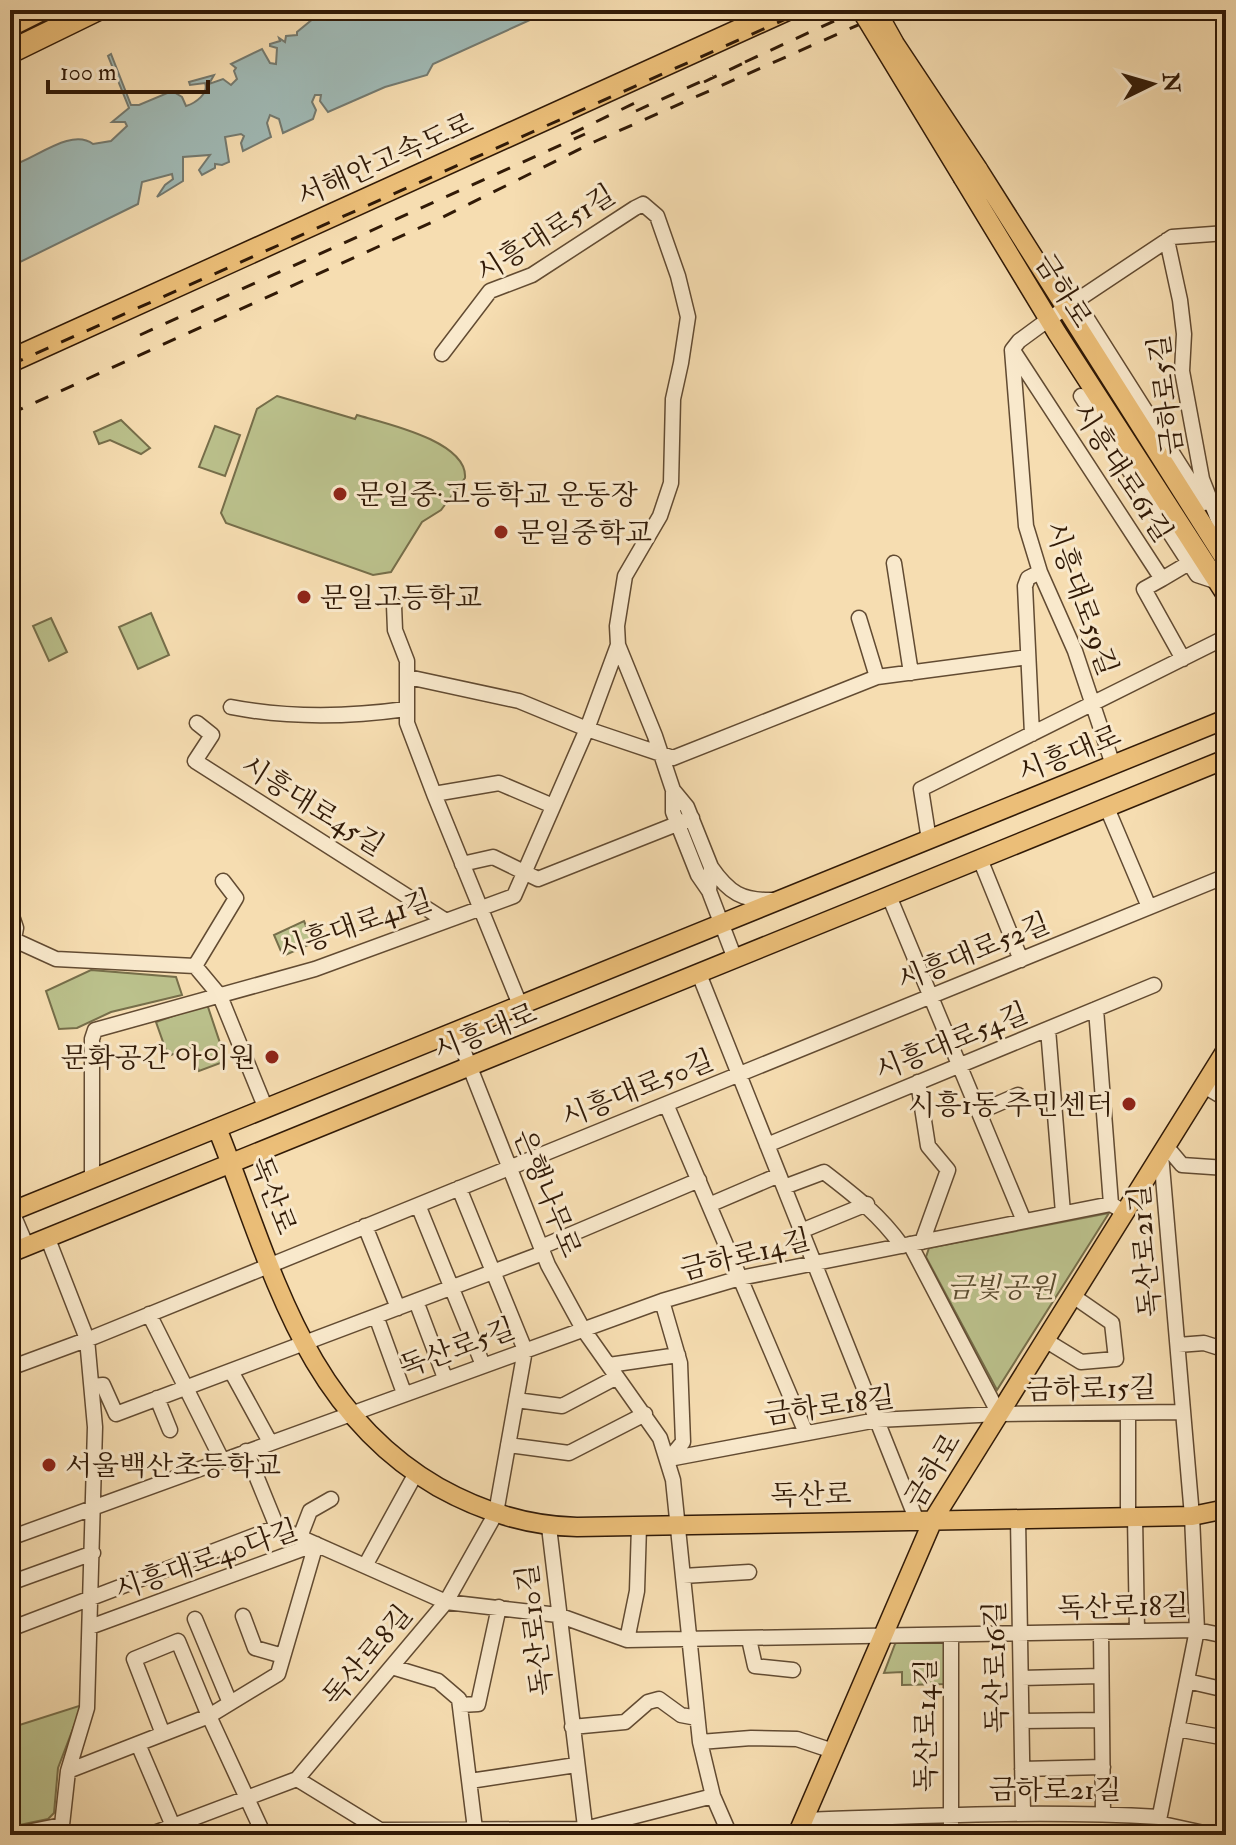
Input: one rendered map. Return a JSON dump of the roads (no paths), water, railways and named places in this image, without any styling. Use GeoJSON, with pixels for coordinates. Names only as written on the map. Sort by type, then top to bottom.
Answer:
{"type":"FeatureCollection","features":[{"type":"Feature","properties":{"kind":"highway"},"geometry":{"type":"LineString","coordinates":[[10,25],[40,10]]}},
{"type":"Feature","properties":{"kind":"highway"},"geometry":{"type":"LineString","coordinates":[[10,52],[96,10]]}},
{"type":"Feature","properties":{"kind":"highway","name":"서해안고속도로"},"geometry":{"type":"LineString","coordinates":[[10,346],[750,10]]}},
{"type":"Feature","properties":{"kind":"highway","name":"서해안고속도로"},"geometry":{"type":"LineString","coordinates":[[10,361],[785,10]]}},
{"type":"Feature","properties":{"kind":"main road","name":"금하로"},"geometry":{"type":"LineString","coordinates":[[861,10],[971,174],[1071,305],[1226,557]]}},
{"type":"Feature","properties":{"kind":"main road","name":"금하로"},"geometry":{"type":"LineString","coordinates":[[876,10],[971,174],[1049,319],[1222,588]]}},
{"type":"Feature","properties":{"kind":"main road","name":"시흥대로"},"geometry":{"type":"LineString","coordinates":[[11,1210],[1226,719]]}},
{"type":"Feature","properties":{"kind":"main road","name":"시흥대로"},"geometry":{"type":"LineString","coordinates":[[18,1250],[1226,759]]}},
{"type":"Feature","properties":{"kind":"main road","name":"금하로"},"geometry":{"type":"LineString","coordinates":[[797,1830],[882,1636],[925,1521],[999,1414],[1073,1296],[1118,1208],[1164,1150],[1226,1050]]}},
{"type":"Feature","properties":{"kind":"main road","name":"독산로"},"geometry":{"type":"LineString","coordinates":[[217,1128],[303,1344],[349,1413],[385,1450],[416,1473],[460,1499],[496,1513],[549,1527],[1192,1516],[1226,1509]]}},
{"type":"Feature","properties":{"kind":"street","name":"시흥대로51길"},"geometry":{"type":"LineString","coordinates":[[442,354],[490,291],[532,275],[643,204],[657,216],[684,297],[687,327],[673,399],[671,483],[660,516],[625,576],[617,626],[618,645],[673,790],[687,807],[685,821],[698,875],[709,891],[735,959]]}},
{"type":"Feature","properties":{"kind":"street"},"geometry":{"type":"LineString","coordinates":[[1012,350],[1019,341],[1049,319],[1172,237],[1226,233]]}},
{"type":"Feature","properties":{"kind":"street","name":"금하로5길"},"geometry":{"type":"LineString","coordinates":[[1167,240],[1180,300],[1184,334],[1182,371],[1202,479],[1224,535]]}},
{"type":"Feature","properties":{"kind":"street"},"geometry":{"type":"LineString","coordinates":[[1071,305],[1224,535]]}},
{"type":"Feature","properties":{"kind":"street","name":"시흥대로59길"},"geometry":{"type":"LineString","coordinates":[[1012,350],[1026,526],[1040,572],[1075,651],[1113,765]]}},
{"type":"Feature","properties":{"kind":"street","name":"시흥대로61길"},"geometry":{"type":"LineString","coordinates":[[1012,350],[1162,579],[1144,589],[1183,659]]}},
{"type":"Feature","properties":{"kind":"street"},"geometry":{"type":"LineString","coordinates":[[1081,396],[1197,575],[1222,588]]}},
{"type":"Feature","properties":{"kind":"street"},"geometry":{"type":"LineString","coordinates":[[894,563],[911,673]]}},
{"type":"Feature","properties":{"kind":"street"},"geometry":{"type":"LineString","coordinates":[[1162,579],[1189,563]]}},
{"type":"Feature","properties":{"kind":"street"},"geometry":{"type":"LineString","coordinates":[[1032,734],[1025,586],[1028,578],[1040,572]]}},
{"type":"Feature","properties":{"kind":"street"},"geometry":{"type":"LineString","coordinates":[[394,605],[395,630],[405,652],[408,677],[407,723],[520,1005]]}},
{"type":"Feature","properties":{"kind":"street"},"geometry":{"type":"LineString","coordinates":[[859,618],[877,677]]}},
{"type":"Feature","properties":{"kind":"street"},"geometry":{"type":"LineString","coordinates":[[929,840],[921,789],[1226,637]]}},
{"type":"Feature","properties":{"kind":"street","name":"시흥대로41길"},"geometry":{"type":"LineString","coordinates":[[92,1179],[92,1039],[95,1030],[315,969],[514,896],[587,729],[618,645]]}},
{"type":"Feature","properties":{"kind":"street"},"geometry":{"type":"LineString","coordinates":[[408,677],[519,701],[587,729],[673,758],[877,677],[1028,657]]}},
{"type":"Feature","properties":{"kind":"street"},"geometry":{"type":"LineString","coordinates":[[231,707],[258,712],[358,716],[406,709]]}},
{"type":"Feature","properties":{"kind":"street","name":"시흥대로45길"},"geometry":{"type":"LineString","coordinates":[[197,723],[212,735],[195,761],[446,921]]}},
{"type":"Feature","properties":{"kind":"street"},"geometry":{"type":"LineString","coordinates":[[434,794],[499,783],[553,806]]}},
{"type":"Feature","properties":{"kind":"street"},"geometry":{"type":"LineString","coordinates":[[1107,808],[1149,907]]}},
{"type":"Feature","properties":{"kind":"street"},"geometry":{"type":"LineString","coordinates":[[462,864],[493,857],[538,879],[685,821]]}},
{"type":"Feature","properties":{"kind":"street","name":"시흥대로51길"},"geometry":{"type":"LineString","coordinates":[[685,821],[711,867],[709,891]]}},
{"type":"Feature","properties":{"kind":"street"},"geometry":{"type":"LineString","coordinates":[[980,859],[1021,960]]}},
{"type":"Feature","properties":{"kind":"street"},"geometry":{"type":"LineString","coordinates":[[711,867],[722,882],[745,899],[782,900]]}},
{"type":"Feature","properties":{"kind":"street","name":"시흥대로52길"},"geometry":{"type":"LineString","coordinates":[[739,1074],[1226,876]]}},
{"type":"Feature","properties":{"kind":"street"},"geometry":{"type":"LineString","coordinates":[[195,966],[236,898],[223,881]]}},
{"type":"Feature","properties":{"kind":"street"},"geometry":{"type":"LineString","coordinates":[[889,896],[1024,1221]]}},
{"type":"Feature","properties":{"kind":"street"},"geometry":{"type":"LineString","coordinates":[[10,910],[16,928],[12,939],[56,959],[195,966],[220,996],[266,1109]]}},
{"type":"Feature","properties":{"kind":"street","name":"시흥대로50길"},"geometry":{"type":"LineString","coordinates":[[699,974],[877,1420],[925,1521]]}},
{"type":"Feature","properties":{"kind":"street","name":"시흥대로54길"},"geometry":{"type":"LineString","coordinates":[[767,1145],[1154,985]]}},
{"type":"Feature","properties":{"kind":"street"},"geometry":{"type":"LineString","coordinates":[[1096,1009],[1118,1208]]}},
{"type":"Feature","properties":{"kind":"street"},"geometry":{"type":"LineString","coordinates":[[1048,1029],[1063,1213]]}},
{"type":"Feature","properties":{"kind":"street","name":"은행나무로"},"geometry":{"type":"LineString","coordinates":[[456,1032],[542,1250],[565,1299],[665,1446],[678,1525],[700,1742],[713,1796],[730,1835]]}},
{"type":"Feature","properties":{"kind":"street","name":"시흥대로50길"},"geometry":{"type":"LineString","coordinates":[[10,1368],[739,1074]]}},
{"type":"Feature","properties":{"kind":"street"},"geometry":{"type":"LineString","coordinates":[[912,1244],[948,1170],[928,1146],[918,1082]]}},
{"type":"Feature","properties":{"kind":"street"},"geometry":{"type":"LineString","coordinates":[[1204,1086],[1226,1099]]}},
{"type":"Feature","properties":{"kind":"street"},"geometry":{"type":"LineString","coordinates":[[979,1112],[1018,1095]]}},
{"type":"Feature","properties":{"kind":"street"},"geometry":{"type":"LineString","coordinates":[[666,1104],[806,1433]]}},
{"type":"Feature","properties":{"kind":"street"},"geometry":{"type":"LineString","coordinates":[[1164,1150],[1182,1165],[1226,1168]]}},
{"type":"Feature","properties":{"kind":"street","name":"독산로21길"},"geometry":{"type":"LineString","coordinates":[[1158,1825],[1197,1630],[1192,1516],[1164,1150]]}},
{"type":"Feature","properties":{"kind":"street"},"geometry":{"type":"LineString","coordinates":[[709,1205],[781,1181],[821,1172],[867,1204],[912,1244],[999,1414]]}},
{"type":"Feature","properties":{"kind":"street"},"geometry":{"type":"LineString","coordinates":[[92,1386],[103,1385],[116,1414],[493,1272],[699,1180]]}},
{"type":"Feature","properties":{"kind":"street"},"geometry":{"type":"LineString","coordinates":[[459,1188],[525,1350]]}},
{"type":"Feature","properties":{"kind":"street"},"geometry":{"type":"LineString","coordinates":[[801,1231],[867,1204]]}},
{"type":"Feature","properties":{"kind":"street"},"geometry":{"type":"LineString","coordinates":[[418,1205],[483,1365]]}},
{"type":"Feature","properties":{"kind":"street","name":"금하로14길"},"geometry":{"type":"LineString","coordinates":[[583,1329],[740,1278],[1063,1213],[1118,1208]]}},
{"type":"Feature","properties":{"kind":"street"},"geometry":{"type":"LineString","coordinates":[[11,1210],[18,1250]]}},
{"type":"Feature","properties":{"kind":"street"},"geometry":{"type":"LineString","coordinates":[[365,1226],[398,1308]]}},
{"type":"Feature","properties":{"kind":"street"},"geometry":{"type":"LineString","coordinates":[[12,1835],[62,1830],[68,1771],[87,1708],[95,1427],[92,1386],[87,1339],[48,1239]]}},
{"type":"Feature","properties":{"kind":"street"},"geometry":{"type":"LineString","coordinates":[[1045,1340],[1081,1362],[1116,1359],[1112,1323],[1073,1296]]}},
{"type":"Feature","properties":{"kind":"street"},"geometry":{"type":"LineString","coordinates":[[416,1301],[445,1378]]}},
{"type":"Feature","properties":{"kind":"street"},"geometry":{"type":"LineString","coordinates":[[662,1301],[678,1355],[683,1442],[669,1459]]}},
{"type":"Feature","properties":{"kind":"street"},"geometry":{"type":"LineString","coordinates":[[149,1314],[222,1460]]}},
{"type":"Feature","properties":{"kind":"street"},"geometry":{"type":"LineString","coordinates":[[376,1316],[404,1393]]}},
{"type":"Feature","properties":{"kind":"street","name":"독산로5길"},"geometry":{"type":"LineString","coordinates":[[10,1538],[583,1329]]}},
{"type":"Feature","properties":{"kind":"street","name":"독산로21길"},"geometry":{"type":"LineString","coordinates":[[1178,1345],[1204,1343],[1226,1350]]}},
{"type":"Feature","properties":{"kind":"street","name":"독산로8길"},"geometry":{"type":"LineString","coordinates":[[151,1835],[297,1779],[446,1602],[496,1513],[525,1350]]}},
{"type":"Feature","properties":{"kind":"street"},"geometry":{"type":"LineString","coordinates":[[516,1400],[562,1406],[613,1371],[678,1355]]}},
{"type":"Feature","properties":{"kind":"street"},"geometry":{"type":"LineString","coordinates":[[231,1371],[270,1442]]}},
{"type":"Feature","properties":{"kind":"street"},"geometry":{"type":"LineString","coordinates":[[157,1398],[170,1430]]}},
{"type":"Feature","properties":{"kind":"street","name":"금하로15길"},"geometry":{"type":"LineString","coordinates":[[999,1414],[1183,1412]]}},
{"type":"Feature","properties":{"kind":"street"},"geometry":{"type":"LineString","coordinates":[[1128,1413],[1137,1631]]}},
{"type":"Feature","properties":{"kind":"street"},"geometry":{"type":"LineString","coordinates":[[508,1445],[569,1453],[645,1414]]}},
{"type":"Feature","properties":{"kind":"street","name":"금하로18길"},"geometry":{"type":"LineString","coordinates":[[669,1459],[877,1420],[999,1414]]}},
{"type":"Feature","properties":{"kind":"street"},"geometry":{"type":"LineString","coordinates":[[246,1451],[277,1527],[446,1602],[558,1615],[627,1640],[1021,1633]]}},
{"type":"Feature","properties":{"kind":"street"},"geometry":{"type":"LineString","coordinates":[[365,1566],[416,1473]]}},
{"type":"Feature","properties":{"kind":"street"},"geometry":{"type":"LineString","coordinates":[[300,1537],[310,1511],[331,1499]]}},
{"type":"Feature","properties":{"kind":"street","name":"독산로16길"},"geometry":{"type":"LineString","coordinates":[[1018,1519],[1023,1814]]}},
{"type":"Feature","properties":{"kind":"street"},"geometry":{"type":"LineString","coordinates":[[627,1640],[637,1591],[639,1526]]}},
{"type":"Feature","properties":{"kind":"street"},"geometry":{"type":"LineString","coordinates":[[10,1633],[277,1527]]}},
{"type":"Feature","properties":{"kind":"street","name":"독산로10길"},"geometry":{"type":"LineString","coordinates":[[549,1527],[586,1832]]}},
{"type":"Feature","properties":{"kind":"street","name":"시흥대로40다길"},"geometry":{"type":"LineString","coordinates":[[90,1627],[316,1544]]}},
{"type":"Feature","properties":{"kind":"street","name":"시흥대로40다길"},"geometry":{"type":"LineString","coordinates":[[68,1771],[209,1716],[278,1674],[316,1544]]}},
{"type":"Feature","properties":{"kind":"street"},"geometry":{"type":"LineString","coordinates":[[10,1583],[93,1553]]}},
{"type":"Feature","properties":{"kind":"street"},"geometry":{"type":"LineString","coordinates":[[683,1576],[749,1572]]}},
{"type":"Feature","properties":{"kind":"street"},"geometry":{"type":"LineString","coordinates":[[460,1705],[478,1704],[499,1607]]}},
{"type":"Feature","properties":{"kind":"street"},"geometry":{"type":"LineString","coordinates":[[243,1616],[255,1648],[283,1656]]}},
{"type":"Feature","properties":{"kind":"street"},"geometry":{"type":"LineString","coordinates":[[195,1619],[230,1703]]}},
{"type":"Feature","properties":{"kind":"street","name":"독산로18길"},"geometry":{"type":"LineString","coordinates":[[1021,1633],[1197,1630],[1226,1636]]}},
{"type":"Feature","properties":{"kind":"street"},"geometry":{"type":"LineString","coordinates":[[1101,1632],[1103,1814]]}},
{"type":"Feature","properties":{"kind":"street","name":"독산로14길"},"geometry":{"type":"LineString","coordinates":[[951,1635],[951,1815]]}},
{"type":"Feature","properties":{"kind":"street"},"geometry":{"type":"LineString","coordinates":[[749,1639],[755,1666],[793,1670]]}},
{"type":"Feature","properties":{"kind":"street"},"geometry":{"type":"LineString","coordinates":[[163,1734],[134,1659],[178,1641],[264,1835]]}},
{"type":"Feature","properties":{"kind":"street"},"geometry":{"type":"LineString","coordinates":[[392,1667],[438,1681],[459,1699],[475,1829]]}},
{"type":"Feature","properties":{"kind":"street"},"geometry":{"type":"LineString","coordinates":[[1021,1678],[1101,1676]]}},
{"type":"Feature","properties":{"kind":"street"},"geometry":{"type":"LineString","coordinates":[[1187,1681],[1226,1690]]}},
{"type":"Feature","properties":{"kind":"street","name":"독산로10길"},"geometry":{"type":"LineString","coordinates":[[572,1727],[625,1722],[648,1702],[659,1699],[681,1715],[697,1718]]}},
{"type":"Feature","properties":{"kind":"street"},"geometry":{"type":"LineString","coordinates":[[1022,1721],[1102,1720]]}},
{"type":"Feature","properties":{"kind":"street"},"geometry":{"type":"LineString","coordinates":[[1177,1729],[1226,1738]]}},
{"type":"Feature","properties":{"kind":"street"},"geometry":{"type":"LineString","coordinates":[[700,1742],[751,1738],[797,1739],[833,1751]]}},
{"type":"Feature","properties":{"kind":"street"},"geometry":{"type":"LineString","coordinates":[[138,1744],[173,1826]]}},
{"type":"Feature","properties":{"kind":"street"},"geometry":{"type":"LineString","coordinates":[[470,1781],[576,1765]]}},
{"type":"Feature","properties":{"kind":"street"},"geometry":{"type":"LineString","coordinates":[[1022,1769],[1103,1767]]}},
{"type":"Feature","properties":{"kind":"street"},"geometry":{"type":"LineString","coordinates":[[297,1779],[381,1833],[475,1829],[586,1832],[713,1796]]}},
{"type":"Feature","properties":{"kind":"street","name":"금하로21길"},"geometry":{"type":"LineString","coordinates":[[797,1830],[951,1815],[1103,1814],[1213,1835]]}},
{"type":"Feature","properties":{"kind":"street","name":"금하로21길"},"geometry":{"type":"LineString","coordinates":[[951,1815],[951,1835]]}},
{"type":"Feature","properties":{"kind":"water"},"geometry":{"type":"Polygon","coordinates":[[[309,10],[552,10],[433,64],[427,75],[385,87],[328,112],[320,101],[321,95],[315,95],[312,102],[316,110],[313,119],[283,133],[279,119],[270,115],[267,123],[271,137],[243,151],[241,143],[244,136],[225,137],[229,162],[215,164],[215,168],[202,175],[199,170],[210,155],[183,157],[183,181],[157,197],[173,179],[172,174],[142,182],[138,204],[10,267],[10,166],[74,139],[93,144],[111,141],[127,126],[125,122],[112,122],[129,108],[108,56],[111,54],[131,105],[139,105],[172,91],[182,97],[186,106],[201,97],[206,87],[205,83],[190,85],[189,82],[214,75],[209,84],[223,79],[231,85],[237,79],[236,68],[231,64],[262,49],[270,63],[276,64],[277,48],[270,44],[280,41],[279,38],[285,42],[286,36],[297,35],[314,18],[309,10]]]}},
{"type":"Feature","properties":{"kind":"railway"},"geometry":{"type":"LineString","coordinates":[[10,365],[806,10]]}},
{"type":"Feature","properties":{"kind":"railway"},"geometry":{"type":"LineString","coordinates":[[745,62],[858,10]]}},
{"type":"Feature","properties":{"kind":"railway"},"geometry":{"type":"LineString","coordinates":[[10,414],[439,219],[596,141],[892,10]]}},
{"type":"Feature","properties":{"kind":"railway"},"geometry":{"type":"LineString","coordinates":[[704,82],[754,58]]}},
{"type":"Feature","properties":{"kind":"railway"},"geometry":{"type":"LineString","coordinates":[[636,111],[713,76]]}},
{"type":"Feature","properties":{"kind":"railway"},"geometry":{"type":"LineString","coordinates":[[571,134],[643,99]]}},
{"type":"Feature","properties":{"kind":"railway"},"geometry":{"type":"LineString","coordinates":[[140,335],[585,134]]}},
{"type":"Feature","properties":{"kind":"place","name":"문일중·고등학교 운동장"},"geometry":{"type":"Point","coordinates":[340,494]}},
{"type":"Feature","properties":{"kind":"place","name":"문일중학교"},"geometry":{"type":"Point","coordinates":[501,532]}},
{"type":"Feature","properties":{"kind":"place","name":"문일고등학교"},"geometry":{"type":"Point","coordinates":[304,597]}},
{"type":"Feature","properties":{"kind":"place","name":"문화공간 아이원"},"geometry":{"type":"Point","coordinates":[272,1057]}},
{"type":"Feature","properties":{"kind":"place","name":"시흥1동 주민센터"},"geometry":{"type":"Point","coordinates":[1129,1104]}},
{"type":"Feature","properties":{"kind":"place","name":"서울백산초등학교"},"geometry":{"type":"Point","coordinates":[49,1465]}},
{"type":"Feature","properties":{"kind":"park label","name":"금빛공원"},"geometry":{"type":"Point","coordinates":[1001,1287]}}]}
